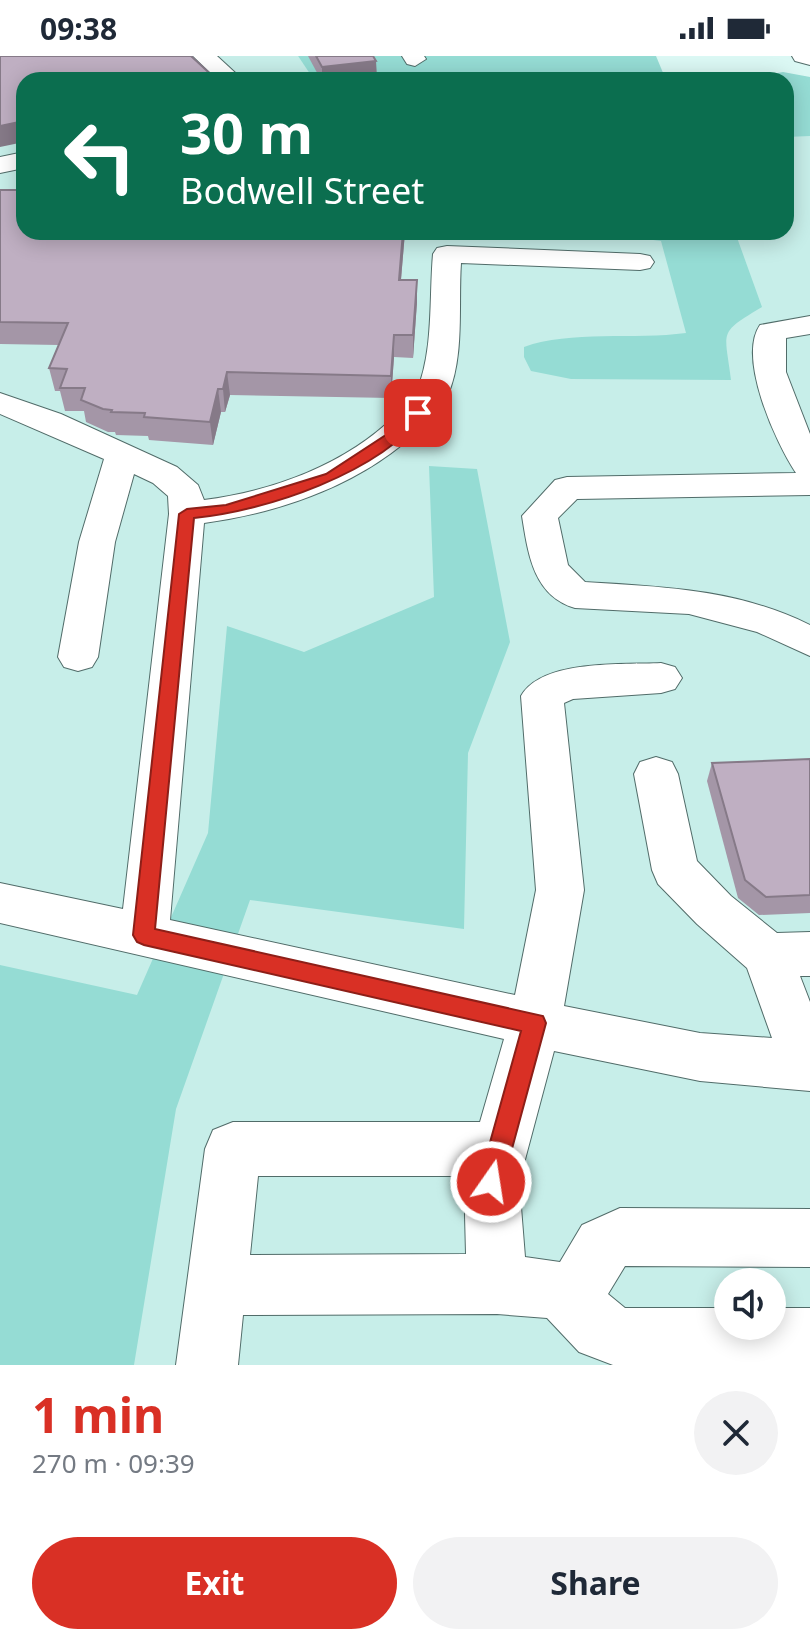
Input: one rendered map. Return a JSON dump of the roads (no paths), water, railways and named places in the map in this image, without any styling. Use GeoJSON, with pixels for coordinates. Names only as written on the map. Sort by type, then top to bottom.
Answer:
{"type":"FeatureCollection","features":[{"type":"Feature","properties":{"kind":"street"},"geometry":{"type":"LineString","coordinates":[[204,56],[223,72]]}},
{"type":"Feature","properties":{"kind":"street"},"geometry":{"type":"LineString","coordinates":[[803,56],[810,58]]}},
{"type":"Feature","properties":{"kind":"street"},"geometry":{"type":"LineString","coordinates":[[187,514],[227,510],[331,477],[403,430],[432,397],[440,346],[447,254],[640,262]]}},
{"type":"Feature","properties":{"kind":"street"},"geometry":{"type":"LineString","coordinates":[[810,325],[771,331],[770,372],[786,420],[810,468]]}},
{"type":"Feature","properties":{"kind":"street"},"geometry":{"type":"LineString","coordinates":[[0,403],[49,421],[165,475],[186,493],[187,514],[144,935]]}},
{"type":"Feature","properties":{"kind":"street"},"geometry":{"type":"LineString","coordinates":[[78,657],[97,542],[122,456]]}},
{"type":"Feature","properties":{"kind":"street"},"geometry":{"type":"LineString","coordinates":[[810,484],[567,488],[540,516],[550,569],[575,595],[689,601],[770,622],[810,642]]}},
{"type":"Feature","properties":{"kind":"street"},"geometry":{"type":"LineString","coordinates":[[497,1284],[491,1182],[535,1023],[560,890],[542,696],[566,684],[661,678]]}},
{"type":"Feature","properties":{"kind":"street"},"geometry":{"type":"LineString","coordinates":[[0,903],[700,1057],[809,1066],[789,955],[714,910],[675,870],[656,774]]}},
{"type":"Feature","properties":{"kind":"street"},"geometry":{"type":"LineString","coordinates":[[207,1365],[233,1149],[498,1149]]}},
{"type":"Feature","properties":{"kind":"street"},"geometry":{"type":"LineString","coordinates":[[572,1299],[603,1246],[620,1237],[810,1238]]}},
{"type":"Feature","properties":{"kind":"street"},"geometry":{"type":"LineString","coordinates":[[216,1285],[497,1284],[553,1289],[572,1299],[601,1330],[625,1339],[810,1339]]}}]}
